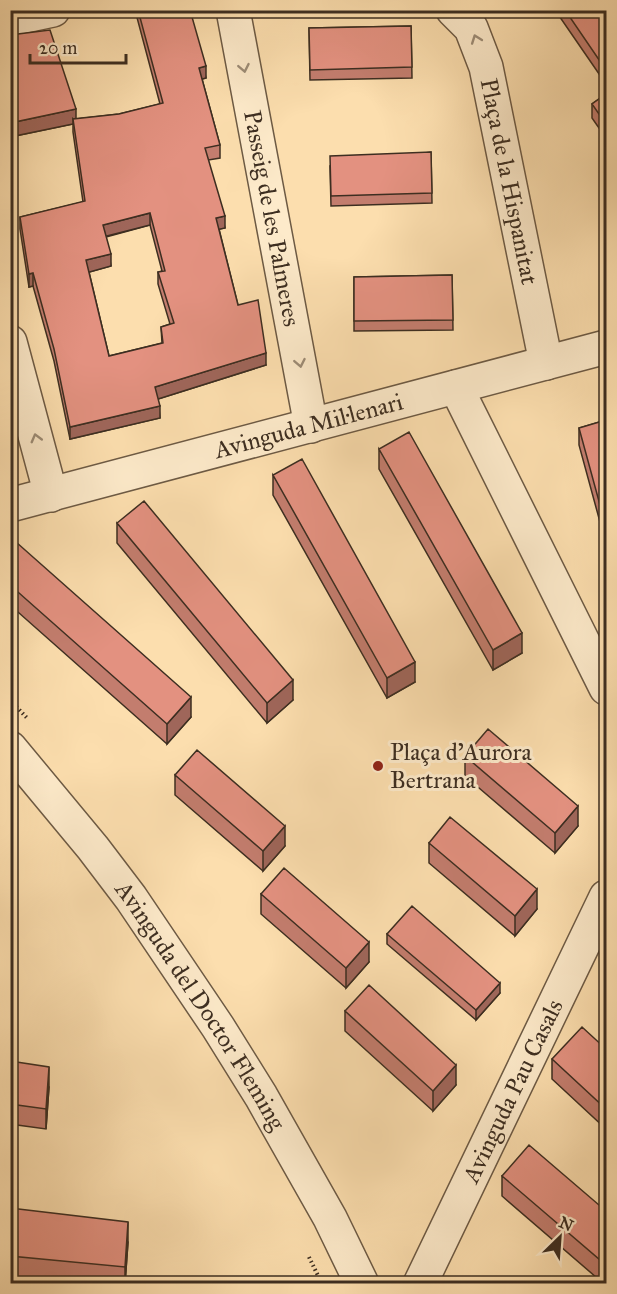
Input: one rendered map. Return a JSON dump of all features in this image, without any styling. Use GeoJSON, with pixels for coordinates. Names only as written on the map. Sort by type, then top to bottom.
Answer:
{"type":"FeatureCollection","features":[{"type":"Feature","properties":{"kind":"street"},"geometry":{"type":"LineString","coordinates":[[10,17],[15,18],[52,10]]}},
{"type":"Feature","properties":{"kind":"street","name":"Passeig de les Palmeres"},"geometry":{"type":"LineString","coordinates":[[233,10],[311,426]]}},
{"type":"Feature","properties":{"kind":"street","name":"Plaça de la Hispanitat"},"geometry":{"type":"LineString","coordinates":[[453,10],[471,28],[486,67],[546,363]]}},
{"type":"Feature","properties":{"kind":"street"},"geometry":{"type":"LineString","coordinates":[[10,342],[51,495]]}},
{"type":"Feature","properties":{"kind":"street","name":"Avinguda Mil·lenari"},"geometry":{"type":"LineString","coordinates":[[10,505],[606,347]]}},
{"type":"Feature","properties":{"kind":"street"},"geometry":{"type":"LineString","coordinates":[[456,387],[606,688]]}},
{"type":"Feature","properties":{"kind":"street","name":"Avinguda del Doctor Fleming"},"geometry":{"type":"LineString","coordinates":[[10,748],[93,848],[131,898],[218,1027],[261,1096],[330,1218],[362,1284]]}},
{"type":"Feature","properties":{"kind":"street","name":"Avinguda Pau Casals"},"geometry":{"type":"LineString","coordinates":[[420,1284],[606,897]]}},
{"type":"Feature","properties":{"kind":"path"},"geometry":{"type":"LineString","coordinates":[[308,1254],[322,1284]]}},
{"type":"Feature","properties":{"kind":"building"},"geometry":{"type":"Polygon","coordinates":[[[138,10],[190,10],[206,66],[199,68],[220,145],[205,148],[225,216],[216,218],[238,305],[258,300],[266,353],[155,387],[160,406],[70,427],[54,349],[33,273],[29,274],[20,217],[85,201],[73,119],[119,114],[163,103],[138,10]],[[150,213],[103,225],[111,254],[86,260],[109,356],[163,343],[161,327],[174,323],[158,272],[165,271],[150,213]]]}},
{"type":"Feature","properties":{"kind":"building"},"geometry":{"type":"Polygon","coordinates":[[[565,10],[606,10],[606,70],[565,10]]]}},
{"type":"Feature","properties":{"kind":"building"},"geometry":{"type":"Polygon","coordinates":[[[411,26],[412,67],[310,70],[309,28],[411,26]]]}},
{"type":"Feature","properties":{"kind":"building"},"geometry":{"type":"Polygon","coordinates":[[[50,30],[76,109],[10,123],[10,35],[50,30]]]}},
{"type":"Feature","properties":{"kind":"building"},"geometry":{"type":"Polygon","coordinates":[[[606,94],[606,124],[592,104],[606,94]]]}},
{"type":"Feature","properties":{"kind":"building"},"geometry":{"type":"Polygon","coordinates":[[[431,152],[432,193],[331,196],[330,156],[431,152]]]}},
{"type":"Feature","properties":{"kind":"building"},"geometry":{"type":"Polygon","coordinates":[[[452,275],[453,320],[354,321],[354,277],[452,275]]]}},
{"type":"Feature","properties":{"kind":"building"},"geometry":{"type":"Polygon","coordinates":[[[606,420],[606,527],[579,428],[606,420]]]}},
{"type":"Feature","properties":{"kind":"building"},"geometry":{"type":"Polygon","coordinates":[[[409,432],[522,633],[493,650],[379,449],[409,432]]]}},
{"type":"Feature","properties":{"kind":"building"},"geometry":{"type":"Polygon","coordinates":[[[302,459],[415,662],[387,678],[273,475],[302,459]]]}},
{"type":"Feature","properties":{"kind":"building"},"geometry":{"type":"Polygon","coordinates":[[[144,501],[293,680],[267,703],[117,523],[144,501]]]}},
{"type":"Feature","properties":{"kind":"building"},"geometry":{"type":"Polygon","coordinates":[[[16,542],[191,697],[167,724],[10,585],[10,548],[16,542]]]}},
{"type":"Feature","properties":{"kind":"building"},"geometry":{"type":"Polygon","coordinates":[[[488,729],[578,806],[555,833],[465,756],[488,729]]]}},
{"type":"Feature","properties":{"kind":"building"},"geometry":{"type":"Polygon","coordinates":[[[197,750],[285,826],[263,851],[175,775],[197,750]]]}},
{"type":"Feature","properties":{"kind":"building"},"geometry":{"type":"Polygon","coordinates":[[[450,817],[537,889],[515,916],[429,843],[450,817]]]}},
{"type":"Feature","properties":{"kind":"building"},"geometry":{"type":"Polygon","coordinates":[[[284,868],[369,942],[346,968],[261,894],[284,868]]]}},
{"type":"Feature","properties":{"kind":"building"},"geometry":{"type":"Polygon","coordinates":[[[412,906],[500,983],[476,1010],[387,934],[412,906]]]}},
{"type":"Feature","properties":{"kind":"building"},"geometry":{"type":"Polygon","coordinates":[[[369,985],[456,1065],[433,1091],[345,1011],[369,985]]]}},
{"type":"Feature","properties":{"kind":"building"},"geometry":{"type":"Polygon","coordinates":[[[582,1027],[606,1049],[606,1109],[552,1059],[582,1027]]]}},
{"type":"Feature","properties":{"kind":"building"},"geometry":{"type":"Polygon","coordinates":[[[10,1061],[49,1067],[46,1109],[10,1104],[10,1061]]]}},
{"type":"Feature","properties":{"kind":"building"},"geometry":{"type":"Polygon","coordinates":[[[529,1145],[606,1211],[606,1265],[502,1176],[529,1145]]]}},
{"type":"Feature","properties":{"kind":"building"},"geometry":{"type":"Polygon","coordinates":[[[10,1208],[128,1222],[125,1267],[10,1256],[10,1208]]]}},
{"type":"Feature","properties":{"kind":"place","name":"Plaça d'Aurora Bertrana"},"geometry":{"type":"Point","coordinates":[378,766]}}]}
